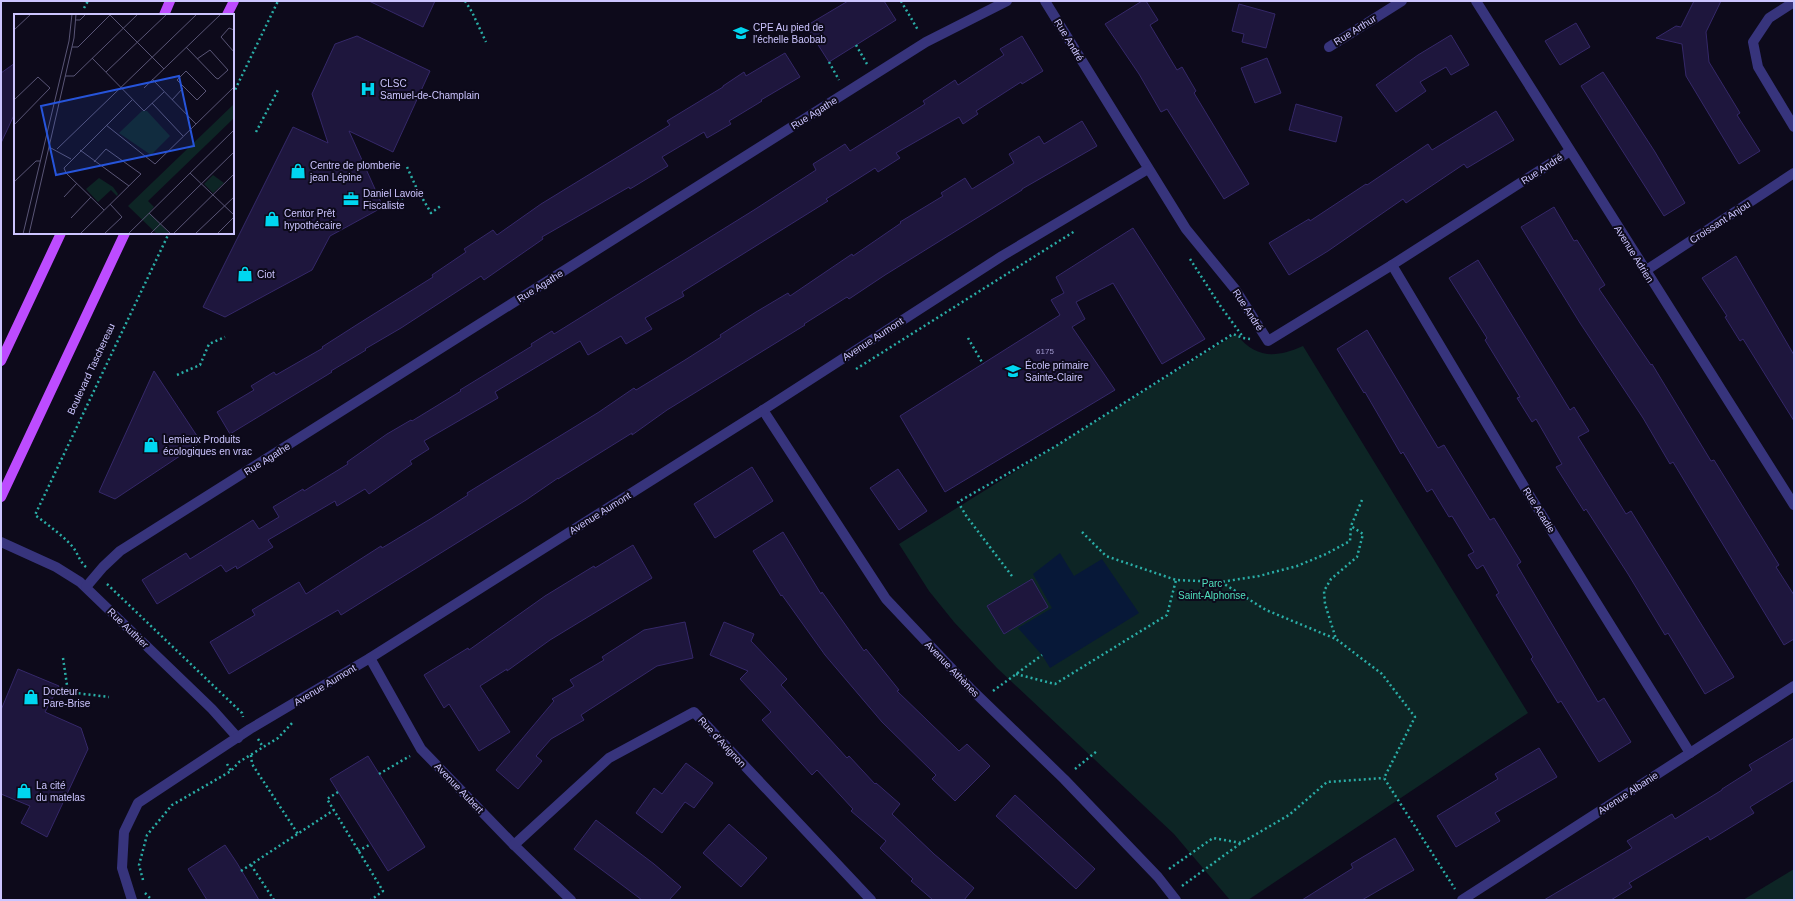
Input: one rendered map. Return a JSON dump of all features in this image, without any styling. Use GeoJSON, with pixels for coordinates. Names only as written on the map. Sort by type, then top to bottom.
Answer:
{"type":"FeatureCollection","features":[{"type":"Feature","properties":{"kind":"main road"},"geometry":{"type":"LineString","coordinates":[[164,14],[170,1]]}},
{"type":"Feature","properties":{"kind":"main road"},"geometry":{"type":"LineString","coordinates":[[228,14],[234,1]]}},
{"type":"Feature","properties":{"kind":"main road"},"geometry":{"type":"LineString","coordinates":[[1,361],[61,234]]}},
{"type":"Feature","properties":{"kind":"main road"},"geometry":{"type":"LineString","coordinates":[[1,496],[125,234]]}},
{"type":"Feature","properties":{"kind":"street","name":"Rue Agathe"},"geometry":{"type":"LineString","coordinates":[[86,587],[103,566],[120,551],[926,42],[1007,1]]}},
{"type":"Feature","properties":{"kind":"street","name":"Rue André"},"geometry":{"type":"LineString","coordinates":[[1045,1],[1186,228],[1235,289],[1268,341],[1392,265],[1570,151]]}},
{"type":"Feature","properties":{"kind":"street","name":"Rue Arthur"},"geometry":{"type":"LineString","coordinates":[[1328,47],[1402,1]]}},
{"type":"Feature","properties":{"kind":"street","name":"Avenue Adrien"},"geometry":{"type":"LineString","coordinates":[[1476,1],[1794,505]]}},
{"type":"Feature","properties":{"kind":"street"},"geometry":{"type":"LineString","coordinates":[[1794,2],[1769,18],[1753,42],[1758,67],[1794,127]]}},
{"type":"Feature","properties":{"kind":"street","name":"Avenue Aumont"},"geometry":{"type":"LineString","coordinates":[[132,900],[122,868],[124,832],[138,803],[238,738],[370,658],[763,410],[1002,256],[1148,169]]}},
{"type":"Feature","properties":{"kind":"street","name":"Croissant Anjou"},"geometry":{"type":"LineString","coordinates":[[1645,271],[1794,173]]}},
{"type":"Feature","properties":{"kind":"street","name":"Rue Acadie"},"geometry":{"type":"LineString","coordinates":[[1392,265],[1525,488],[1690,752]]}},
{"type":"Feature","properties":{"kind":"street","name":"Avenue Athènes"},"geometry":{"type":"LineString","coordinates":[[763,410],[886,599],[982,700],[1064,779],[1158,877],[1173,897]]}},
{"type":"Feature","properties":{"kind":"street","name":"Rue Authier"},"geometry":{"type":"LineString","coordinates":[[1,542],[56,567],[74,577],[212,709],[238,738]]}},
{"type":"Feature","properties":{"kind":"street","name":"Avenue Aubert"},"geometry":{"type":"LineString","coordinates":[[370,658],[421,749],[514,845],[571,900]]}},
{"type":"Feature","properties":{"kind":"street","name":"Avenue Albanie"},"geometry":{"type":"LineString","coordinates":[[1460,897],[1794,686]]}},
{"type":"Feature","properties":{"kind":"street","name":"Rue d'Avignon"},"geometry":{"type":"LineString","coordinates":[[514,845],[609,758],[694,712],[871,900]]}},
{"type":"Feature","properties":{"kind":"path"},"geometry":{"type":"LineString","coordinates":[[84,8],[88,1]]}},
{"type":"Feature","properties":{"kind":"path"},"geometry":{"type":"LineString","coordinates":[[234,92],[278,1]]}},
{"type":"Feature","properties":{"kind":"path"},"geometry":{"type":"LineString","coordinates":[[465,1],[472,12],[486,42]]}},
{"type":"Feature","properties":{"kind":"path"},"geometry":{"type":"LineString","coordinates":[[901,1],[926,42]]}},
{"type":"Feature","properties":{"kind":"path"},"geometry":{"type":"LineString","coordinates":[[856,45],[873,75]]}},
{"type":"Feature","properties":{"kind":"path"},"geometry":{"type":"LineString","coordinates":[[829,62],[846,93]]}},
{"type":"Feature","properties":{"kind":"path"},"geometry":{"type":"LineString","coordinates":[[256,132],[278,88]]}},
{"type":"Feature","properties":{"kind":"path"},"geometry":{"type":"LineString","coordinates":[[408,167],[417,189],[431,213],[442,205]]}},
{"type":"Feature","properties":{"kind":"path"},"geometry":{"type":"LineString","coordinates":[[393,204],[417,189]]}},
{"type":"Feature","properties":{"kind":"path"},"geometry":{"type":"LineString","coordinates":[[851,372],[1078,229]]}},
{"type":"Feature","properties":{"kind":"path","name":"Boulevard Taschereau"},"geometry":{"type":"LineString","coordinates":[[80,561],[77,552],[72,546],[35,515],[168,234]]}},
{"type":"Feature","properties":{"kind":"path"},"geometry":{"type":"LineString","coordinates":[[1012,576],[967,517],[958,502],[1056,446],[1233,334]]}},
{"type":"Feature","properties":{"kind":"path"},"geometry":{"type":"LineString","coordinates":[[177,376],[200,365],[209,344],[225,337]]}},
{"type":"Feature","properties":{"kind":"path"},"geometry":{"type":"LineString","coordinates":[[968,338],[982,364]]}},
{"type":"Feature","properties":{"kind":"path"},"geometry":{"type":"LineString","coordinates":[[1082,532],[1106,556],[1176,580],[1221,582],[1260,576],[1297,566],[1326,554],[1350,541],[1351,526],[1362,500]]}},
{"type":"Feature","properties":{"kind":"path"},"geometry":{"type":"LineString","coordinates":[[1336,639],[1325,604],[1324,591],[1331,579],[1357,557],[1363,534],[1351,526]]}},
{"type":"Feature","properties":{"kind":"path"},"geometry":{"type":"LineString","coordinates":[[1016,674],[1055,684],[1167,615],[1176,580]]}},
{"type":"Feature","properties":{"kind":"path"},"geometry":{"type":"LineString","coordinates":[[1221,582],[1266,610],[1336,639],[1382,674],[1415,717],[1384,778]]}},
{"type":"Feature","properties":{"kind":"path","name":"Rue Authier"},"geometry":{"type":"LineString","coordinates":[[114,590],[242,713]]}},
{"type":"Feature","properties":{"kind":"path"},"geometry":{"type":"LineString","coordinates":[[982,700],[1042,655]]}},
{"type":"Feature","properties":{"kind":"path"},"geometry":{"type":"LineString","coordinates":[[63,658],[68,692],[109,697]]}},
{"type":"Feature","properties":{"kind":"path"},"geometry":{"type":"LineString","coordinates":[[152,900],[145,893],[139,865],[146,835],[172,805],[231,770],[239,762],[278,738],[289,725],[296,721]]}},
{"type":"Feature","properties":{"kind":"path"},"geometry":{"type":"LineString","coordinates":[[259,742],[263,747]]}},
{"type":"Feature","properties":{"kind":"path"},"geometry":{"type":"LineString","coordinates":[[379,774],[421,749]]}},
{"type":"Feature","properties":{"kind":"path"},"geometry":{"type":"LineString","coordinates":[[1064,779],[1097,751]]}},
{"type":"Feature","properties":{"kind":"path"},"geometry":{"type":"LineString","coordinates":[[251,755],[252,764],[298,834]]}},
{"type":"Feature","properties":{"kind":"path"},"geometry":{"type":"LineString","coordinates":[[227,764],[231,770]]}},
{"type":"Feature","properties":{"kind":"path"},"geometry":{"type":"LineString","coordinates":[[1173,897],[1241,842],[1289,815],[1327,782],[1384,778]]}},
{"type":"Feature","properties":{"kind":"path"},"geometry":{"type":"LineString","coordinates":[[1384,778],[1460,897]]}},
{"type":"Feature","properties":{"kind":"path"},"geometry":{"type":"LineString","coordinates":[[338,792],[327,799],[383,891],[370,900]]}},
{"type":"Feature","properties":{"kind":"path"},"geometry":{"type":"LineString","coordinates":[[241,871],[334,810]]}},
{"type":"Feature","properties":{"kind":"path"},"geometry":{"type":"LineString","coordinates":[[1158,877],[1213,838],[1241,842]]}},
{"type":"Feature","properties":{"kind":"path"},"geometry":{"type":"LineString","coordinates":[[358,850],[371,844]]}},
{"type":"Feature","properties":{"kind":"path"},"geometry":{"type":"LineString","coordinates":[[251,865],[274,900]]}},
{"type":"Feature","properties":{"kind":"green space","name":"Parc Saint-Alphonse"},"geometry":{"type":"Polygon","coordinates":[[[1236,334],[1251,348],[1267,354],[1284,353],[1303,346],[1528,713],[1248,900],[1230,900],[1174,834],[997,668],[954,622],[929,591],[899,544],[1236,334]]]}},
{"type":"Feature","properties":{"kind":"green space"},"geometry":{"type":"Polygon","coordinates":[[[1794,869],[1794,900],[1743,900],[1794,869]]]}},
{"type":"Feature","properties":{"kind":"water"},"geometry":{"type":"Polygon","coordinates":[[[1060,553],[1074,576],[1102,559],[1139,613],[1050,668],[1042,655],[1018,628],[1052,608],[1033,574],[1060,553]]]}},
{"type":"Feature","properties":{"kind":"building"},"geometry":{"type":"Polygon","coordinates":[[[369,1],[435,1],[423,27],[369,1]]]}},
{"type":"Feature","properties":{"kind":"building"},"geometry":{"type":"Polygon","coordinates":[[[848,1],[884,1],[896,20],[829,62],[806,26],[848,1]]]}},
{"type":"Feature","properties":{"kind":"building"},"geometry":{"type":"Polygon","coordinates":[[[1142,1],[1146,1],[1158,20],[1150,25],[1177,70],[1182,67],[1196,91],[1194,93],[1249,184],[1224,199],[1167,109],[1161,112],[1139,74],[1105,24],[1142,1]]]}},
{"type":"Feature","properties":{"kind":"building"},"geometry":{"type":"Polygon","coordinates":[[[1694,1],[1721,1],[1706,32],[1709,62],[1740,113],[1737,115],[1760,151],[1739,164],[1686,76],[1682,44],[1656,38],[1676,26],[1681,27],[1694,1]]]}},
{"type":"Feature","properties":{"kind":"building"},"geometry":{"type":"Polygon","coordinates":[[[1239,4],[1275,14],[1266,48],[1242,42],[1244,34],[1232,31],[1239,4]]]}},
{"type":"Feature","properties":{"kind":"building"},"geometry":{"type":"Polygon","coordinates":[[[1576,23],[1590,47],[1560,65],[1545,41],[1576,23]]]}},
{"type":"Feature","properties":{"kind":"building"},"geometry":{"type":"Polygon","coordinates":[[[1451,35],[1469,65],[1451,75],[1446,67],[1420,82],[1426,91],[1396,112],[1376,85],[1418,55],[1451,35]]]}},
{"type":"Feature","properties":{"kind":"building"},"geometry":{"type":"Polygon","coordinates":[[[357,36],[430,71],[393,152],[349,131],[383,207],[330,236],[312,270],[225,317],[203,307],[293,127],[328,143],[312,94],[335,44],[357,36]]]}},
{"type":"Feature","properties":{"kind":"building"},"geometry":{"type":"Polygon","coordinates":[[[1022,36],[1043,71],[1022,84],[1021,82],[976,111],[978,114],[963,124],[959,117],[896,153],[900,158],[878,172],[875,168],[826,199],[828,201],[682,292],[684,296],[645,318],[652,329],[626,344],[621,336],[588,355],[580,341],[495,392],[498,398],[424,441],[429,449],[410,461],[412,464],[369,494],[365,489],[337,506],[335,501],[268,540],[273,547],[237,569],[236,566],[226,572],[221,565],[157,604],[142,580],[186,553],[190,559],[253,520],[259,529],[279,517],[273,507],[303,489],[304,491],[348,464],[347,462],[387,434],[411,420],[412,421],[461,391],[460,390],[532,346],[531,344],[552,331],[554,334],[754,210],[816,170],[813,164],[845,144],[850,151],[925,104],[923,101],[955,80],[958,85],[1004,55],[1000,49],[1022,36]]]}},
{"type":"Feature","properties":{"kind":"building"},"geometry":{"type":"Polygon","coordinates":[[[785,53],[800,77],[761,100],[762,101],[729,121],[731,124],[707,138],[704,132],[662,157],[668,166],[630,189],[629,187],[542,237],[543,239],[484,280],[481,276],[401,328],[365,349],[366,350],[331,371],[332,372],[230,434],[217,412],[254,390],[251,386],[274,372],[276,375],[323,348],[322,347],[433,277],[432,275],[466,252],[464,249],[493,230],[497,235],[541,204],[670,125],[667,121],[723,87],[744,72],[746,76],[785,53]]]}},
{"type":"Feature","properties":{"kind":"building"},"geometry":{"type":"Polygon","coordinates":[[[1267,58],[1281,93],[1255,103],[1241,68],[1267,58]]]}},
{"type":"Feature","properties":{"kind":"building"},"geometry":{"type":"Polygon","coordinates":[[[14,64],[14,115],[1,143],[1,73],[14,64]]]}},
{"type":"Feature","properties":{"kind":"building"},"geometry":{"type":"Polygon","coordinates":[[[1603,72],[1655,152],[1685,203],[1664,216],[1581,86],[1603,72]]]}},
{"type":"Feature","properties":{"kind":"building"},"geometry":{"type":"Polygon","coordinates":[[[1296,104],[1342,117],[1336,142],[1289,130],[1296,104]]]}},
{"type":"Feature","properties":{"kind":"building"},"geometry":{"type":"Polygon","coordinates":[[[1496,111],[1514,140],[1467,168],[1464,164],[1406,203],[1403,199],[1328,251],[1289,275],[1269,243],[1309,219],[1310,221],[1428,144],[1432,150],[1496,111]]]}},
{"type":"Feature","properties":{"kind":"building"},"geometry":{"type":"Polygon","coordinates":[[[1082,121],[1097,146],[1022,189],[849,299],[847,297],[804,324],[805,325],[667,410],[632,435],[632,433],[558,478],[526,500],[341,615],[338,610],[229,674],[210,642],[255,615],[252,610],[299,582],[306,594],[381,546],[382,548],[432,518],[468,495],[467,493],[599,412],[634,388],[636,390],[685,360],[756,312],[788,293],[790,296],[852,254],[853,256],[901,223],[900,222],[943,196],[941,193],[965,178],[972,189],[1014,163],[1009,154],[1039,136],[1044,144],[1082,121]]]}},
{"type":"Feature","properties":{"kind":"building"},"geometry":{"type":"Polygon","coordinates":[[[1554,207],[1574,241],[1577,240],[1605,285],[1599,289],[1651,365],[1652,364],[1711,461],[1714,460],[1779,565],[1776,567],[1794,595],[1794,639],[1784,645],[1673,462],[1670,464],[1643,418],[1580,323],[1521,227],[1554,207]]]}},
{"type":"Feature","properties":{"kind":"building","name":"École primaire Sainte-Claire"},"geometry":{"type":"Polygon","coordinates":[[[1133,228],[1205,339],[1162,364],[1113,283],[1076,302],[1085,319],[1072,327],[1115,390],[945,492],[900,416],[1060,315],[1051,300],[1064,293],[1056,277],[1133,228]]]}},
{"type":"Feature","properties":{"kind":"building"},"geometry":{"type":"Polygon","coordinates":[[[1736,256],[1794,355],[1794,421],[1743,339],[1740,341],[1725,317],[1727,316],[1702,278],[1736,256]]]}},
{"type":"Feature","properties":{"kind":"building"},"geometry":{"type":"Polygon","coordinates":[[[1478,260],[1570,410],[1574,407],[1589,431],[1578,437],[1626,514],[1631,511],[1734,677],[1705,694],[1668,633],[1665,635],[1586,509],[1584,511],[1556,467],[1562,464],[1536,419],[1532,422],[1517,398],[1520,397],[1485,340],[1487,338],[1449,278],[1478,260]]]}},
{"type":"Feature","properties":{"kind":"building"},"geometry":{"type":"Polygon","coordinates":[[[1367,330],[1438,448],[1444,445],[1490,520],[1494,518],[1521,562],[1517,565],[1598,702],[1604,698],[1631,742],[1599,762],[1561,701],[1558,703],[1531,659],[1533,657],[1496,595],[1499,593],[1483,565],[1477,569],[1468,555],[1474,552],[1452,516],[1449,517],[1432,489],[1427,492],[1403,452],[1401,454],[1365,392],[1364,393],[1337,349],[1367,330]]]}},
{"type":"Feature","properties":{"kind":"building"},"geometry":{"type":"Polygon","coordinates":[[[154,371],[201,442],[115,499],[99,492],[154,371]]]}},
{"type":"Feature","properties":{"kind":"building"},"geometry":{"type":"Polygon","coordinates":[[[752,467],[773,501],[715,538],[694,504],[752,467]]]}},
{"type":"Feature","properties":{"kind":"building"},"geometry":{"type":"Polygon","coordinates":[[[898,469],[927,511],[899,530],[870,488],[898,469]]]}},
{"type":"Feature","properties":{"kind":"building"},"geometry":{"type":"Polygon","coordinates":[[[783,532],[821,594],[822,592],[864,651],[866,649],[899,690],[897,691],[959,751],[967,744],[990,766],[955,801],[932,779],[936,775],[882,722],[825,655],[782,595],[781,596],[753,551],[783,532]]]}},
{"type":"Feature","properties":{"kind":"building"},"geometry":{"type":"Polygon","coordinates":[[[633,545],[652,578],[550,640],[507,671],[507,669],[480,686],[510,732],[479,751],[449,704],[444,708],[424,675],[468,648],[469,650],[545,596],[594,566],[595,568],[633,545]]]}},
{"type":"Feature","properties":{"kind":"building"},"geometry":{"type":"Polygon","coordinates":[[[1032,579],[1048,607],[1004,634],[987,606],[1032,579]]]}},
{"type":"Feature","properties":{"kind":"building"},"geometry":{"type":"Polygon","coordinates":[[[685,622],[693,658],[657,666],[581,715],[584,720],[551,739],[536,756],[542,761],[518,789],[496,770],[554,701],[552,699],[574,686],[570,680],[604,660],[602,657],[644,630],[685,622]]]}},
{"type":"Feature","properties":{"kind":"building"},"geometry":{"type":"Polygon","coordinates":[[[724,622],[754,634],[751,641],[787,679],[781,685],[847,758],[849,756],[875,784],[876,783],[900,804],[892,814],[934,854],[974,888],[964,900],[933,900],[911,881],[913,879],[880,848],[886,841],[851,811],[853,809],[817,770],[812,775],[762,720],[771,712],[740,679],[748,671],[710,655],[724,622]]]}},
{"type":"Feature","properties":{"kind":"building"},"geometry":{"type":"Polygon","coordinates":[[[18,669],[59,686],[45,712],[81,728],[88,749],[47,837],[21,823],[30,806],[1,794],[1,710],[18,669]]]}},
{"type":"Feature","properties":{"kind":"building"},"geometry":{"type":"Polygon","coordinates":[[[1794,738],[1794,780],[1750,807],[1754,813],[1710,840],[1708,836],[1629,883],[1632,887],[1611,900],[1544,900],[1632,848],[1627,841],[1672,814],[1675,819],[1722,790],[1752,770],[1749,765],[1794,738]]]}},
{"type":"Feature","properties":{"kind":"building"},"geometry":{"type":"Polygon","coordinates":[[[1539,748],[1557,777],[1495,813],[1500,821],[1456,847],[1437,816],[1498,779],[1495,774],[1539,748]]]}},
{"type":"Feature","properties":{"kind":"building"},"geometry":{"type":"Polygon","coordinates":[[[368,756],[425,847],[388,871],[330,779],[368,756]]]}},
{"type":"Feature","properties":{"kind":"building"},"geometry":{"type":"Polygon","coordinates":[[[686,763],[713,783],[694,808],[685,802],[662,833],[636,813],[654,788],[662,794],[686,763]]]}},
{"type":"Feature","properties":{"kind":"building"},"geometry":{"type":"Polygon","coordinates":[[[1015,795],[1095,869],[1076,889],[996,816],[1015,795]]]}},
{"type":"Feature","properties":{"kind":"building"},"geometry":{"type":"Polygon","coordinates":[[[596,820],[654,864],[681,887],[669,900],[642,900],[574,849],[596,820]]]}},
{"type":"Feature","properties":{"kind":"building"},"geometry":{"type":"Polygon","coordinates":[[[729,824],[767,858],[741,887],[703,853],[729,824]]]}},
{"type":"Feature","properties":{"kind":"building"},"geometry":{"type":"Polygon","coordinates":[[[1395,838],[1414,870],[1362,900],[1302,900],[1353,868],[1351,864],[1395,838]]]}},
{"type":"Feature","properties":{"kind":"building"},"geometry":{"type":"Polygon","coordinates":[[[225,845],[259,900],[207,900],[188,869],[225,845]]]}},
{"type":"Feature","properties":{"kind":"place","name":"CPE Au pied de l'échelle Baobab"},"geometry":{"type":"Point","coordinates":[741,33]}},
{"type":"Feature","properties":{"kind":"place","name":"CLSC Samuel-de-Champlain"},"geometry":{"type":"Point","coordinates":[368,89]}},
{"type":"Feature","properties":{"kind":"place","name":"Centre de plomberie jean Lépine"},"geometry":{"type":"Point","coordinates":[298,171]}},
{"type":"Feature","properties":{"kind":"place","name":"Daniel Lavoie Fiscaliste"},"geometry":{"type":"Point","coordinates":[351,199]}},
{"type":"Feature","properties":{"kind":"place","name":"Centor Prêt hypothécaire"},"geometry":{"type":"Point","coordinates":[272,219]}},
{"type":"Feature","properties":{"kind":"place","name":"Ciot"},"geometry":{"type":"Point","coordinates":[245,274]}},
{"type":"Feature","properties":{"kind":"place","name":"École primaire Sainte-Claire"},"geometry":{"type":"Point","coordinates":[1013,371]}},
{"type":"Feature","properties":{"kind":"place","name":"Lemieux Produits écologiques en vrac"},"geometry":{"type":"Point","coordinates":[151,445]}},
{"type":"Feature","properties":{"kind":"place","name":"Docteur Pare-Brise"},"geometry":{"type":"Point","coordinates":[31,697]}},
{"type":"Feature","properties":{"kind":"place","name":"La cité du matelas"},"geometry":{"type":"Point","coordinates":[24,791]}}]}
